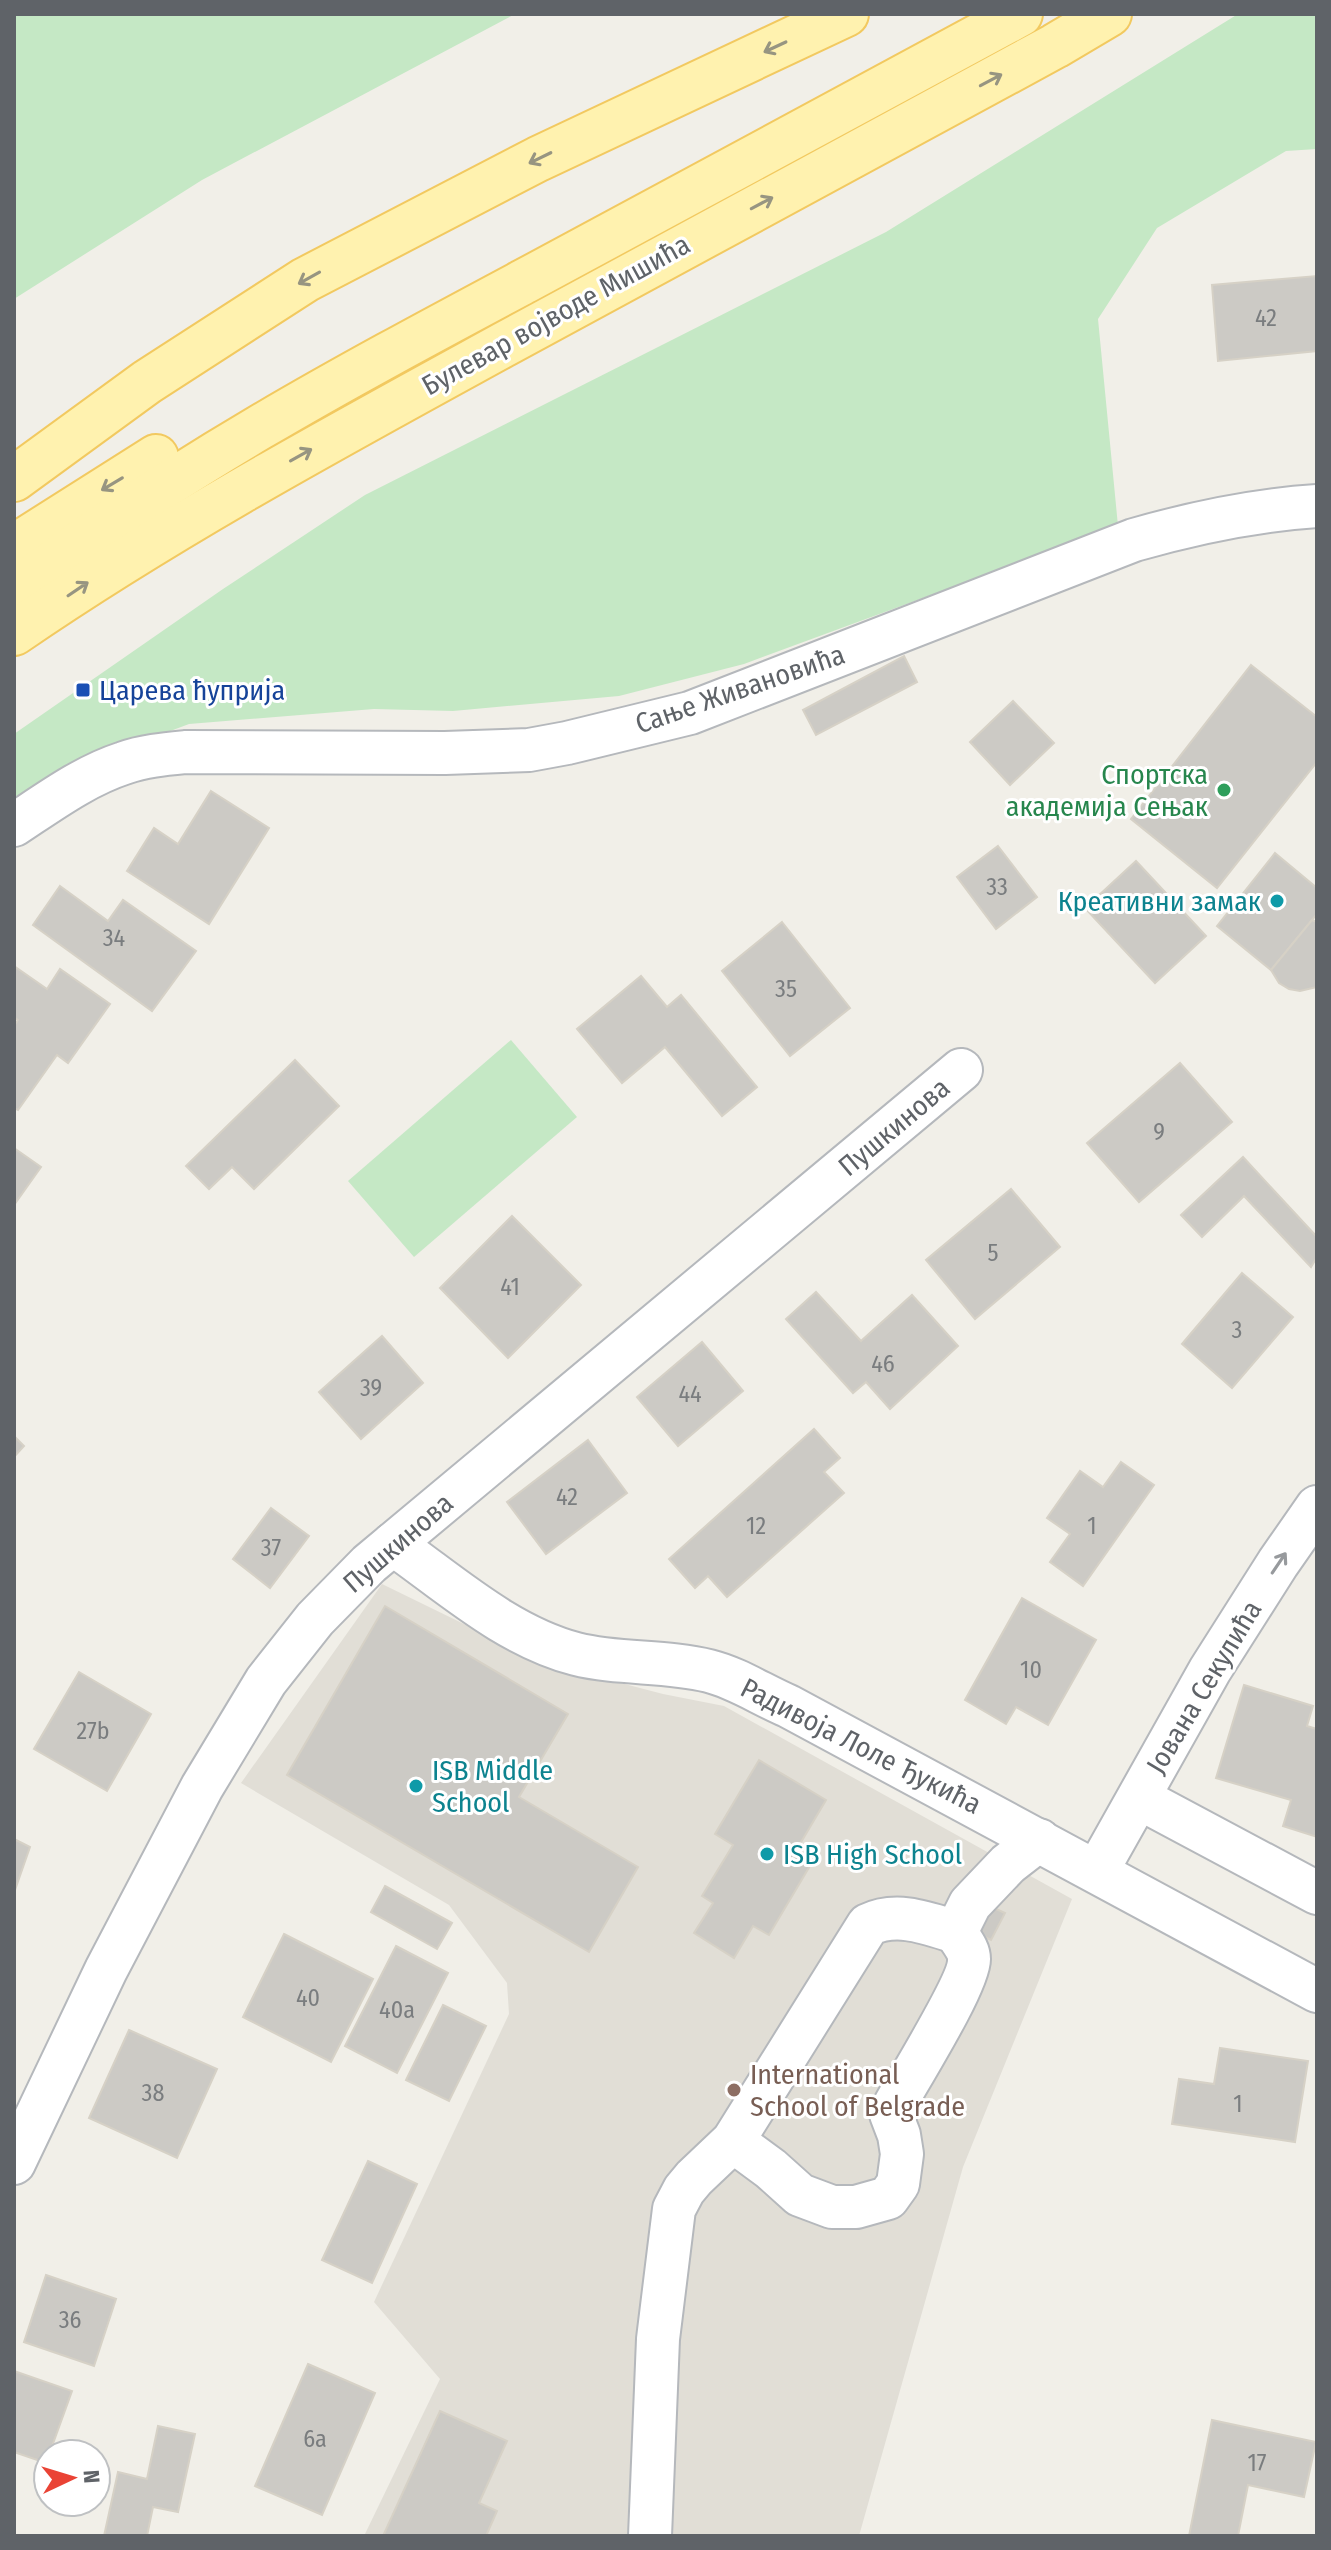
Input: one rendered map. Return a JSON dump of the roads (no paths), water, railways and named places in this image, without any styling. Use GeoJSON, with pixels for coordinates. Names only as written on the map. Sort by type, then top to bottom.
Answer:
{"type":"FeatureCollection","features":[{"type":"Feature","properties":{"kind":"main road"},"geometry":{"type":"LineString","coordinates":[[14,479],[147,382],[305,280],[538,159],[846,14]]}},
{"type":"Feature","properties":{"kind":"main road"},"geometry":{"type":"LineString","coordinates":[[14,547],[212,423],[964,14]]}},
{"type":"Feature","properties":{"kind":"main road"},"geometry":{"type":"LineString","coordinates":[[14,592],[164,485],[367,365],[1020,14]]}},
{"type":"Feature","properties":{"kind":"main road","name":"Булевар војводе Мишића"},"geometry":{"type":"LineString","coordinates":[[14,633],[89,582],[288,463],[1109,14]]}},
{"type":"Feature","properties":{"kind":"street","name":"Сање Живановића"},"geometry":{"type":"LineString","coordinates":[[14,825],[73,787],[125,762],[186,752],[445,753],[529,750],[690,713],[1134,540],[1203,522],[1292,507],[1317,506]]}},
{"type":"Feature","properties":{"kind":"street","name":"Пушкинова"},"geometry":{"type":"LineString","coordinates":[[14,2163],[106,1970],[202,1787],[266,1681],[315,1619],[369,1564],[961,1070]]}},
{"type":"Feature","properties":{"kind":"street","name":"Јована Секулића"},"geometry":{"type":"LineString","coordinates":[[1097,1871],[1210,1670],[1317,1507]]}},
{"type":"Feature","properties":{"kind":"street","name":"Радивоја Лоле Ђукића"},"geometry":{"type":"LineString","coordinates":[[393,1544],[518,1630],[575,1654],[693,1668],[737,1682],[825,1724],[1317,1991]]}},
{"type":"Feature","properties":{"kind":"street"},"geometry":{"type":"LineString","coordinates":[[1139,1798],[1317,1893]]}},
{"type":"Feature","properties":{"kind":"street"},"geometry":{"type":"LineString","coordinates":[[956,1932],[970,1904],[1008,1864],[1039,1840]]}},
{"type":"Feature","properties":{"kind":"street"},"geometry":{"type":"LineString","coordinates":[[650,2536],[658,2339],[674,2209],[694,2178],[733,2141],[868,1925],[881,1919],[895,1918],[956,1932],[967,1949],[968,1968],[960,1989],[893,2108],[891,2114],[902,2154],[898,2184],[888,2198],[856,2207],[832,2207],[800,2195],[733,2141]]}},
{"type":"Feature","properties":{"kind":"place","name":"Царева ћуприја"},"geometry":{"type":"Point","coordinates":[83,690]}},
{"type":"Feature","properties":{"kind":"place","name":"Спортска академија Сењак"},"geometry":{"type":"Point","coordinates":[1224,790]}},
{"type":"Feature","properties":{"kind":"place","name":"Креативни замак"},"geometry":{"type":"Point","coordinates":[1277,901]}},
{"type":"Feature","properties":{"kind":"place","name":"ISB Middle School"},"geometry":{"type":"Point","coordinates":[416,1786]}},
{"type":"Feature","properties":{"kind":"place","name":"ISB High School"},"geometry":{"type":"Point","coordinates":[767,1854]}},
{"type":"Feature","properties":{"kind":"place","name":"International School of Belgrade"},"geometry":{"type":"Point","coordinates":[734,2090]}}]}
